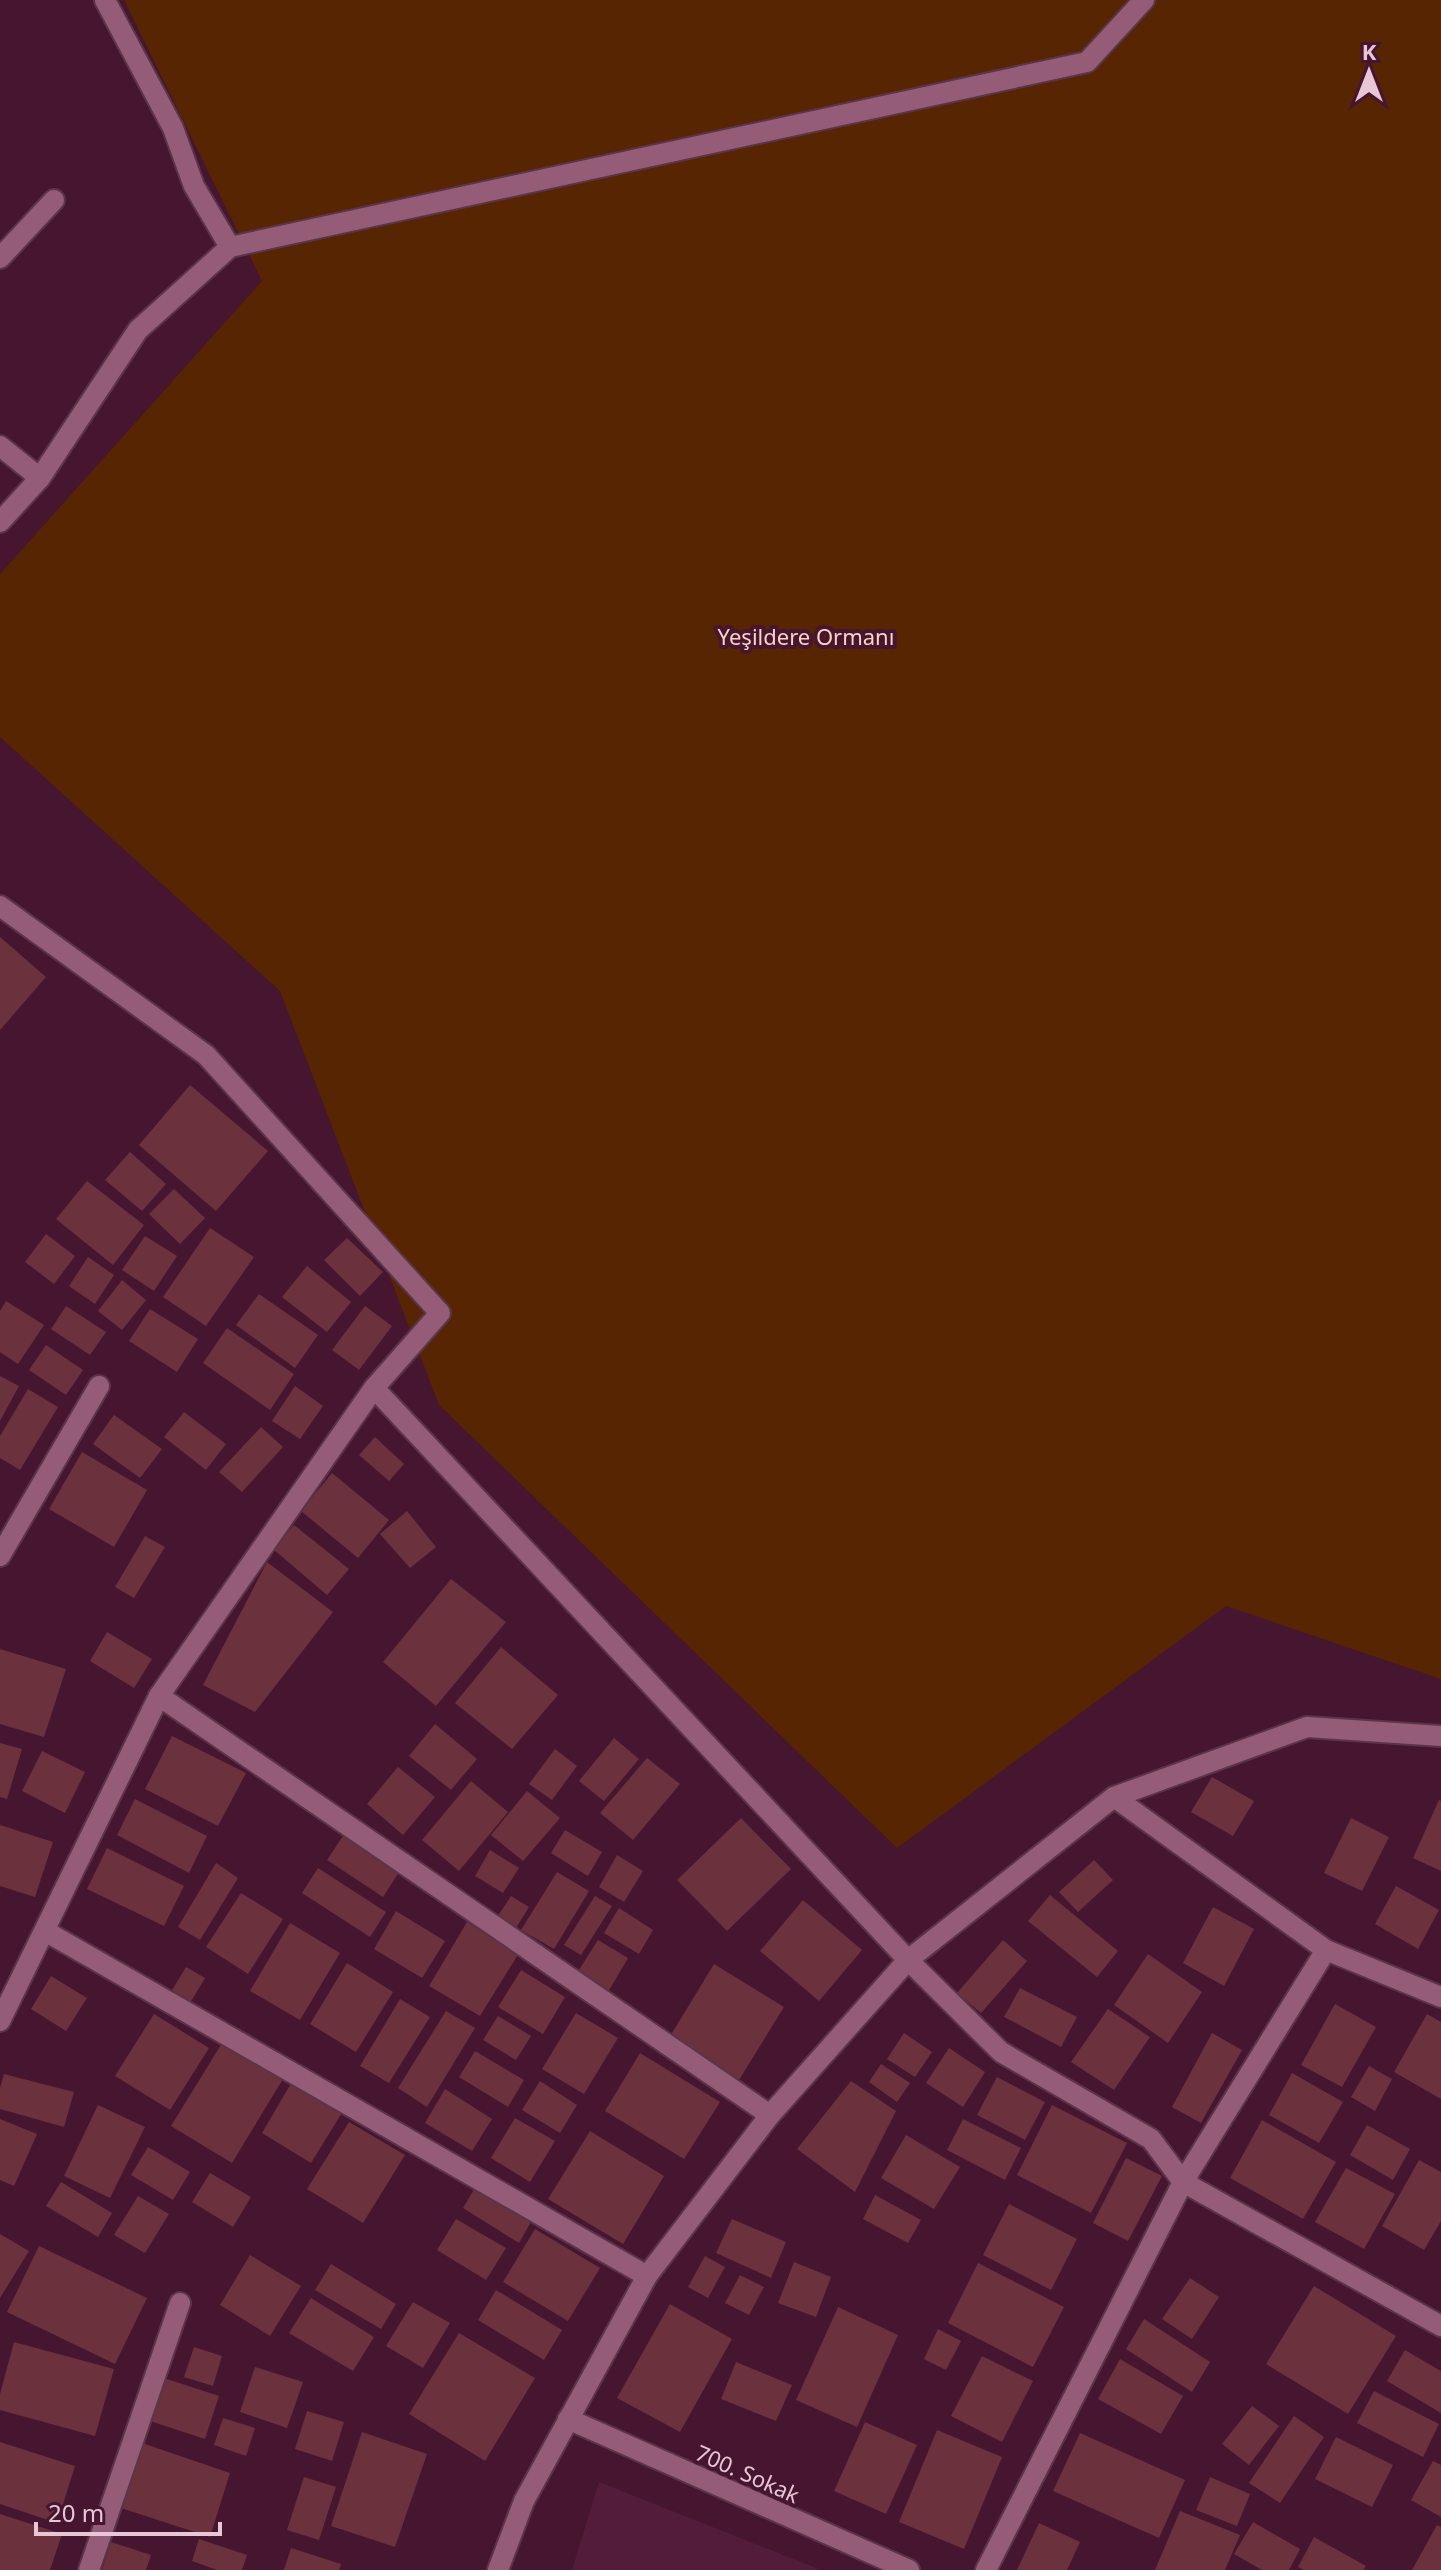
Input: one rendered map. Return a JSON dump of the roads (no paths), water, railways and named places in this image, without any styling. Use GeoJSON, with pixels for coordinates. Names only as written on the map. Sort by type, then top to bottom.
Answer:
{"type":"FeatureCollection","features":[{"type":"Feature","properties":{"kind":"street"},"geometry":{"type":"LineString","coordinates":[[105,0],[173,128],[194,186],[230,247]]}},
{"type":"Feature","properties":{"kind":"street"},"geometry":{"type":"LineString","coordinates":[[0,522],[40,478],[138,330],[230,247],[1087,62],[1144,0]]}},
{"type":"Feature","properties":{"kind":"street"},"geometry":{"type":"LineString","coordinates":[[0,258],[54,200]]}},
{"type":"Feature","properties":{"kind":"street"},"geometry":{"type":"LineString","coordinates":[[0,446],[40,478]]}},
{"type":"Feature","properties":{"kind":"street"},"geometry":{"type":"LineString","coordinates":[[0,906],[206,1055],[440,1313],[374,1388],[159,1696],[0,2021]]}},
{"type":"Feature","properties":{"kind":"street"},"geometry":{"type":"LineString","coordinates":[[0,1556],[99,1386]]}},
{"type":"Feature","properties":{"kind":"street"},"geometry":{"type":"LineString","coordinates":[[374,1388],[908,1960],[1001,2052],[1151,2139],[1183,2182],[1441,2326]]}},
{"type":"Feature","properties":{"kind":"street"},"geometry":{"type":"LineString","coordinates":[[159,1696],[770,2115]]}},
{"type":"Feature","properties":{"kind":"street"},"geometry":{"type":"LineString","coordinates":[[498,2570],[524,2501],[647,2276],[770,2115],[908,1960],[1114,1797],[1307,1727],[1441,1736]]}},
{"type":"Feature","properties":{"kind":"street"},"geometry":{"type":"LineString","coordinates":[[1114,1797],[1326,1950],[1441,1997]]}},
{"type":"Feature","properties":{"kind":"street"},"geometry":{"type":"LineString","coordinates":[[45,1931],[647,2276]]}},
{"type":"Feature","properties":{"kind":"street"},"geometry":{"type":"LineString","coordinates":[[986,2570],[1183,2182],[1326,1950]]}},
{"type":"Feature","properties":{"kind":"street"},"geometry":{"type":"LineString","coordinates":[[89,2570],[180,2303]]}},
{"type":"Feature","properties":{"kind":"street","name":"700. Sokak"},"geometry":{"type":"LineString","coordinates":[[568,2419],[909,2570]]}},
{"type":"Feature","properties":{"kind":"park label","name":"Yeşildere Ormanı"},"geometry":{"type":"Point","coordinates":[806,636]}}]}
